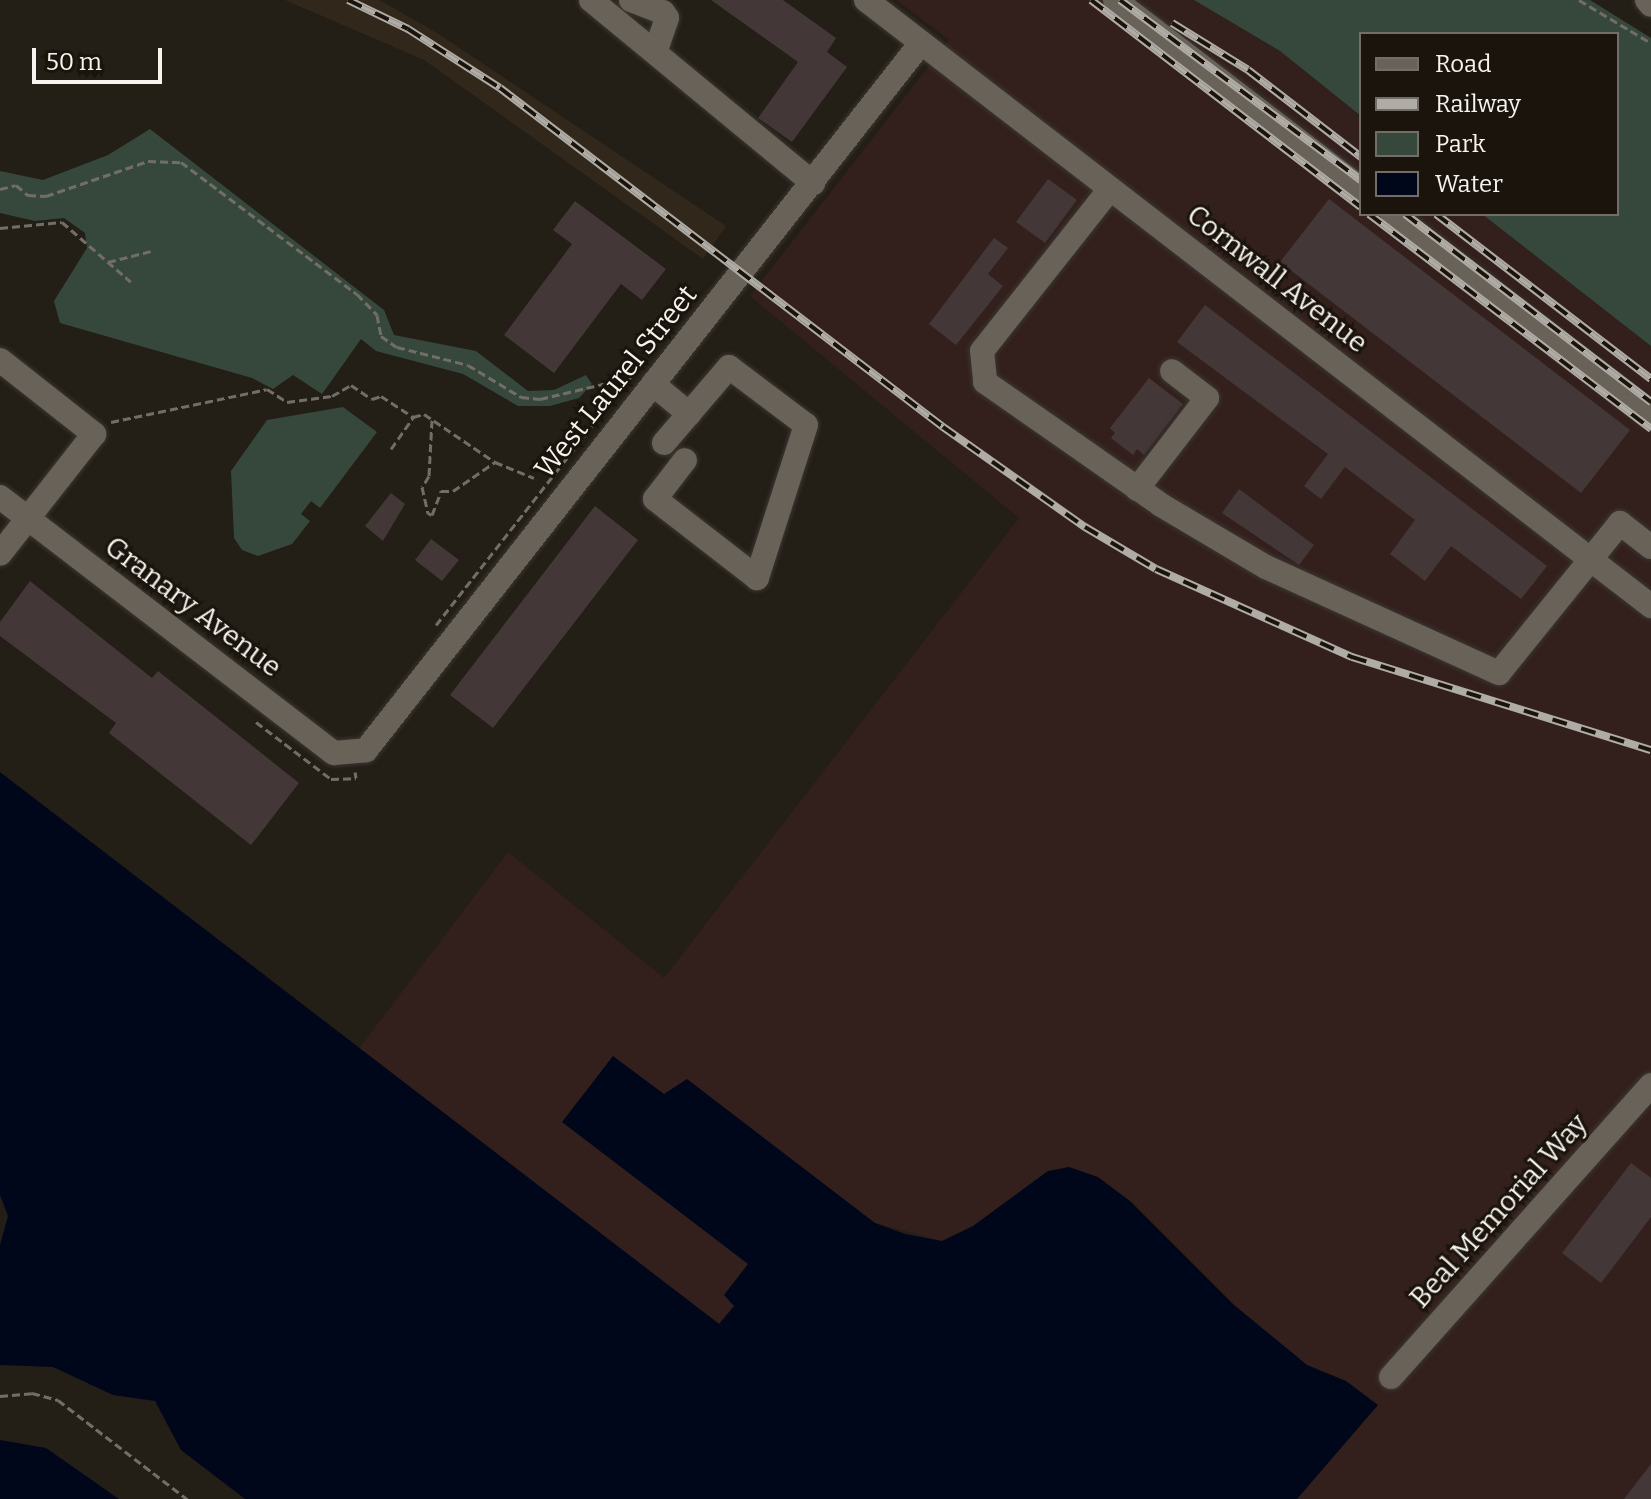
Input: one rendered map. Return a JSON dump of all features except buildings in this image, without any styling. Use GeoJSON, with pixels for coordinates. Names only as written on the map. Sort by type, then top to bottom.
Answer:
{"type":"FeatureCollection","features":[{"type":"Feature","properties":{"kind":"street"},"geometry":{"type":"LineString","coordinates":[[631,0],[663,12],[667,18],[656,50]]}},
{"type":"Feature","properties":{"kind":"street","name":"Cornwall Avenue"},"geometry":{"type":"LineString","coordinates":[[866,0],[1651,606]]}},
{"type":"Feature","properties":{"kind":"street"},"geometry":{"type":"LineString","coordinates":[[1115,0],[1359,187]]}},
{"type":"Feature","properties":{"kind":"street"},"geometry":{"type":"LineString","coordinates":[[1647,0],[1651,5]]}},
{"type":"Feature","properties":{"kind":"street"},"geometry":{"type":"LineString","coordinates":[[601,4],[656,50],[696,91],[813,183]]}},
{"type":"Feature","properties":{"kind":"street","name":"West Laurel Street"},"geometry":{"type":"LineString","coordinates":[[354,754],[366,750],[921,43]]}},
{"type":"Feature","properties":{"kind":"street"},"geometry":{"type":"LineString","coordinates":[[1110,189],[982,351],[985,382],[1137,489],[1266,567],[1499,673],[1620,523],[1651,547]]}},
{"type":"Feature","properties":{"kind":"street"},"geometry":{"type":"LineString","coordinates":[[1395,216],[1651,416]]}},
{"type":"Feature","properties":{"kind":"street"},"geometry":{"type":"LineString","coordinates":[[0,360],[94,434],[0,554]]}},
{"type":"Feature","properties":{"kind":"street"},"geometry":{"type":"LineString","coordinates":[[664,443],[729,367],[806,425],[757,578],[655,499],[685,460]]}},
{"type":"Feature","properties":{"kind":"street"},"geometry":{"type":"LineString","coordinates":[[1137,489],[1207,398],[1172,371]]}},
{"type":"Feature","properties":{"kind":"street"},"geometry":{"type":"LineString","coordinates":[[653,384],[689,414]]}},
{"type":"Feature","properties":{"kind":"street","name":"Granary Avenue"},"geometry":{"type":"LineString","coordinates":[[0,497],[334,753],[354,754]]}},
{"type":"Feature","properties":{"kind":"street","name":"Beal Memorial Way"},"geometry":{"type":"LineString","coordinates":[[1391,1377],[1651,1085]]}},
{"type":"Feature","properties":{"kind":"path"},"geometry":{"type":"LineString","coordinates":[[1579,0],[1651,43]]}},
{"type":"Feature","properties":{"kind":"path"},"geometry":{"type":"LineString","coordinates":[[0,189],[16,185],[28,195],[46,196],[148,161],[181,162],[357,294],[377,315],[381,336],[397,347],[468,365],[521,397],[540,399],[607,383],[620,388]]}},
{"type":"Feature","properties":{"kind":"path"},"geometry":{"type":"LineString","coordinates":[[0,228],[62,222],[131,282]]}},
{"type":"Feature","properties":{"kind":"path"},"geometry":{"type":"LineString","coordinates":[[108,262],[151,251]]}},
{"type":"Feature","properties":{"kind":"path"},"geometry":{"type":"LineString","coordinates":[[94,434],[115,420],[267,389],[287,402],[332,396],[351,385],[372,399],[381,396],[413,417]]}},
{"type":"Feature","properties":{"kind":"path"},"geometry":{"type":"LineString","coordinates":[[391,449],[413,417],[424,414],[495,462],[534,478]]}},
{"type":"Feature","properties":{"kind":"path"},"geometry":{"type":"LineString","coordinates":[[432,420],[429,476],[422,487],[428,513],[432,515],[441,491],[453,491],[495,462]]}},
{"type":"Feature","properties":{"kind":"path"},"geometry":{"type":"LineString","coordinates":[[0,1396],[51,1397],[187,1499]]}},
{"type":"Feature","properties":{"kind":"shaded area"},"geometry":{"type":"Polygon","coordinates":[[[285,0],[379,0],[434,31],[726,226],[703,259],[424,60],[285,0]]]}},
{"type":"Feature","properties":{"kind":"shaded area"},"geometry":{"type":"Polygon","coordinates":[[[896,0],[1194,0],[1280,51],[1359,114],[1359,216],[1485,216],[1651,346],[1651,1499],[1297,1499],[1377,1405],[1346,1381],[1307,1365],[1234,1305],[1130,1201],[1048,1171],[973,1226],[942,1241],[875,1223],[664,1095],[563,1122],[749,1264],[724,1295],[735,1306],[720,1324],[358,1050],[508,852],[664,978],[1019,518],[750,296],[949,40],[896,0]]]}},
{"type":"Feature","properties":{"kind":"green space"},"geometry":{"type":"Polygon","coordinates":[[[1194,0],[1590,0],[1651,38],[1651,346],[1485,216],[1619,216],[1619,32],[1359,32],[1359,114],[1280,51],[1194,0]]]}},
{"type":"Feature","properties":{"kind":"green space"},"geometry":{"type":"Polygon","coordinates":[[[150,129],[384,310],[394,335],[476,351],[528,391],[554,390],[586,375],[592,384],[579,398],[550,406],[518,406],[463,374],[376,351],[361,339],[322,394],[293,375],[273,389],[252,378],[60,323],[54,301],[87,248],[85,233],[64,218],[35,221],[0,213],[0,171],[43,180],[108,155],[150,129]]]}},
{"type":"Feature","properties":{"kind":"green space"},"geometry":{"type":"Polygon","coordinates":[[[343,407],[377,432],[320,508],[311,501],[301,514],[310,521],[292,544],[258,556],[242,550],[234,538],[231,471],[267,420],[343,407]]]}},
{"type":"Feature","properties":{"kind":"water"},"geometry":{"type":"Polygon","coordinates":[[[0,772],[719,1324],[734,1306],[724,1295],[748,1264],[562,1122],[613,1056],[664,1094],[687,1079],[875,1223],[905,1234],[942,1241],[973,1226],[1048,1171],[1069,1167],[1098,1177],[1130,1201],[1234,1305],[1307,1365],[1346,1381],[1378,1405],[1297,1499],[245,1499],[181,1450],[155,1401],[113,1395],[53,1367],[0,1365],[0,1245],[8,1216],[0,1195],[0,772]]]}},
{"type":"Feature","properties":{"kind":"water"},"geometry":{"type":"Polygon","coordinates":[[[0,1440],[46,1448],[119,1499],[0,1499],[0,1440]]]}},
{"type":"Feature","properties":{"kind":"railway"},"geometry":{"type":"LineString","coordinates":[[348,0],[408,29],[500,88],[943,427],[1085,527],[1156,569],[1352,657],[1651,750]]}},
{"type":"Feature","properties":{"kind":"railway"},"geometry":{"type":"LineString","coordinates":[[1091,0],[1359,205]]}},
{"type":"Feature","properties":{"kind":"railway"},"geometry":{"type":"LineString","coordinates":[[1120,0],[1359,179]]}},
{"type":"Feature","properties":{"kind":"railway"},"geometry":{"type":"LineString","coordinates":[[1172,23],[1248,70],[1359,155]]}},
{"type":"Feature","properties":{"kind":"railway"},"geometry":{"type":"LineString","coordinates":[[1372,216],[1651,429]]}},
{"type":"Feature","properties":{"kind":"railway"},"geometry":{"type":"LineString","coordinates":[[1408,216],[1651,402]]}},
{"type":"Feature","properties":{"kind":"railway"},"geometry":{"type":"LineString","coordinates":[[1439,216],[1651,379]]}}]}
